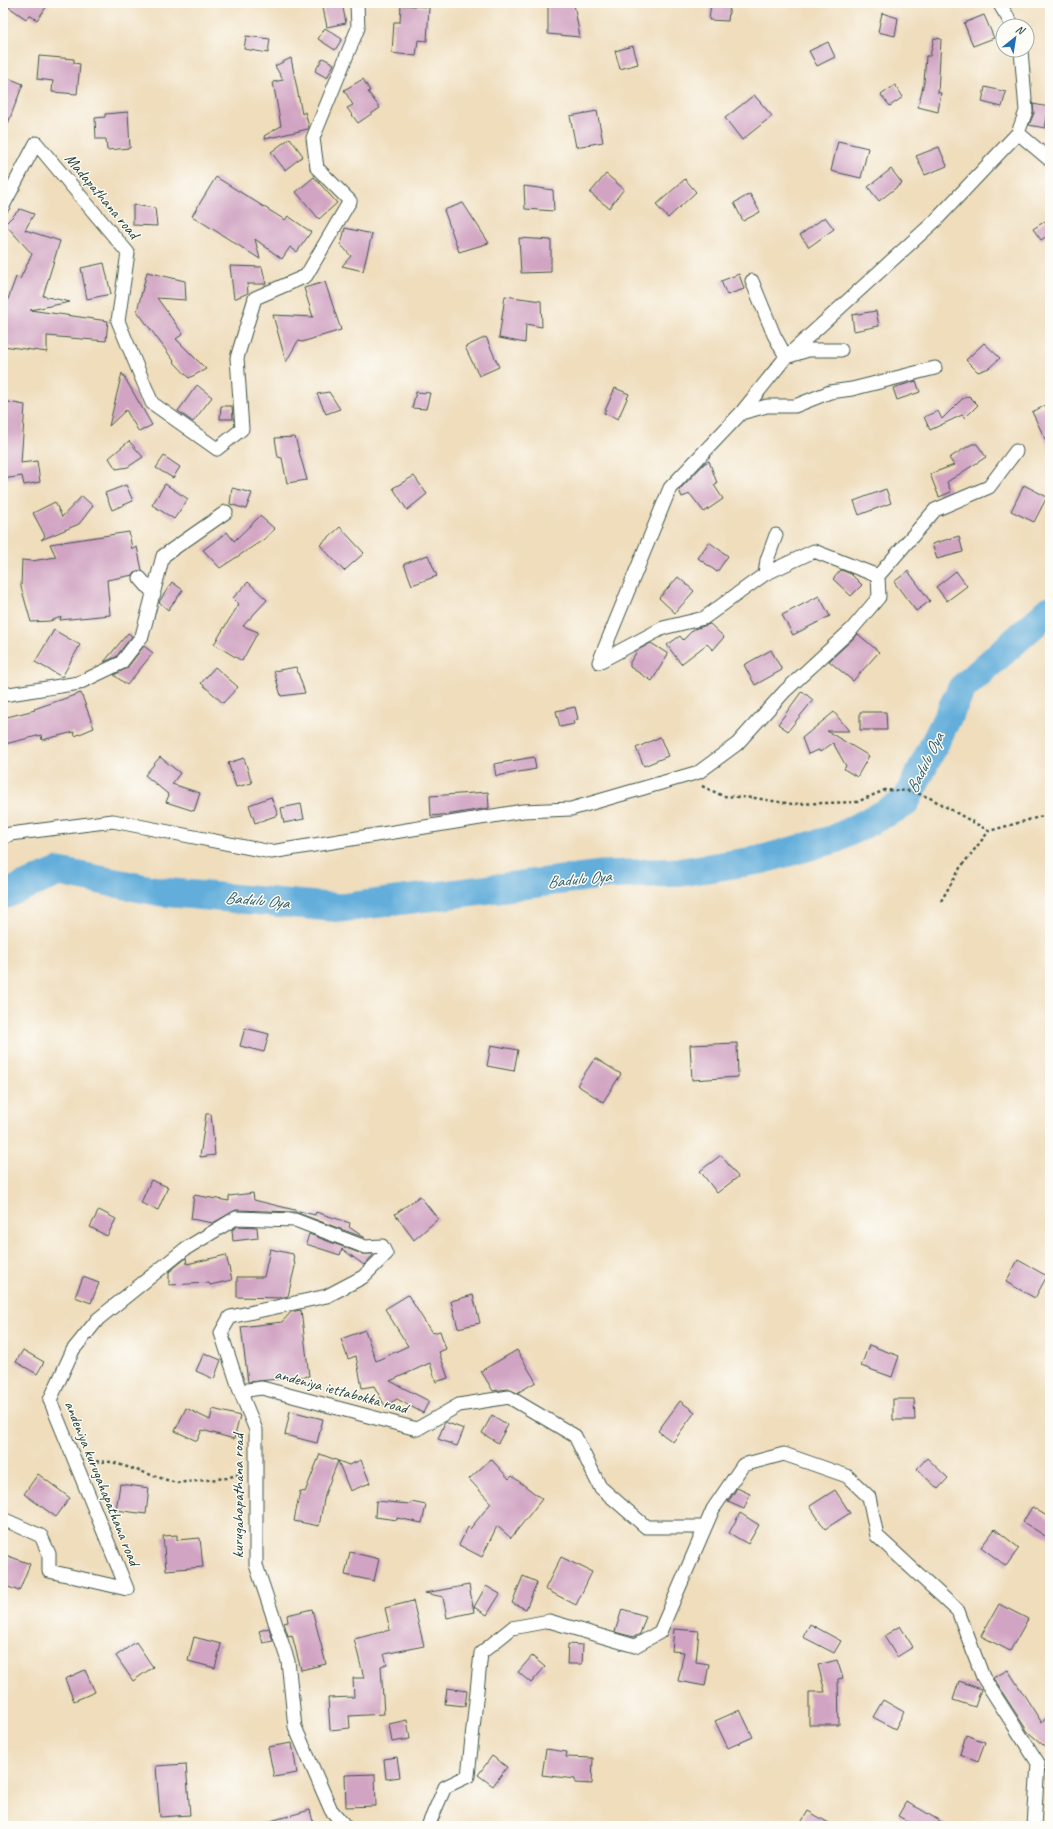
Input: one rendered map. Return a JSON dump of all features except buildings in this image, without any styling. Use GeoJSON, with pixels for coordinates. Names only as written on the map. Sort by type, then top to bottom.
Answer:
{"type":"FeatureCollection","features":[{"type":"Feature","properties":{"kind":"street","name":"Madapathana road"},"geometry":{"type":"LineString","coordinates":[[3,206],[36,143],[128,253],[118,321],[152,403],[217,449],[242,430],[237,358],[255,298],[306,276],[350,201],[317,168],[313,138],[358,28],[357,3]]}},
{"type":"Feature","properties":{"kind":"street"},"geometry":{"type":"LineString","coordinates":[[999,3],[1008,18]]}},
{"type":"Feature","properties":{"kind":"street"},"geometry":{"type":"LineString","coordinates":[[878,576],[814,551],[765,574],[704,618],[662,628],[599,662],[670,488],[741,412],[786,357],[936,220],[1018,133],[1026,111],[1022,58]]}},
{"type":"Feature","properties":{"kind":"street"},"geometry":{"type":"LineString","coordinates":[[1018,133],[1050,160]]}},
{"type":"Feature","properties":{"kind":"street"},"geometry":{"type":"LineString","coordinates":[[752,281],[774,335],[786,357]]}},
{"type":"Feature","properties":{"kind":"street"},"geometry":{"type":"LineString","coordinates":[[786,357],[808,350],[841,350]]}},
{"type":"Feature","properties":{"kind":"street"},"geometry":{"type":"LineString","coordinates":[[741,412],[767,406],[795,406],[830,392],[852,389],[935,368]]}},
{"type":"Feature","properties":{"kind":"street"},"geometry":{"type":"LineString","coordinates":[[3,838],[10,834],[113,821],[271,852],[523,811],[571,809],[699,772],[737,744],[785,691],[852,629],[879,597],[878,576],[935,510],[989,487],[1016,451]]}},
{"type":"Feature","properties":{"kind":"street"},"geometry":{"type":"LineString","coordinates":[[3,695],[79,683],[121,663],[142,636],[163,556],[226,512]]}},
{"type":"Feature","properties":{"kind":"street"},"geometry":{"type":"LineString","coordinates":[[765,574],[767,560],[776,535]]}},
{"type":"Feature","properties":{"kind":"street"},"geometry":{"type":"LineString","coordinates":[[140,578],[154,594]]}},
{"type":"Feature","properties":{"kind":"street","name":"kurugahapathana road"},"geometry":{"type":"LineString","coordinates":[[236,1218],[295,1220],[365,1247],[382,1246],[386,1254],[363,1277],[327,1296],[230,1317],[221,1333],[240,1391],[256,1430],[256,1565],[288,1661],[295,1727],[331,1810],[345,1826]]}},
{"type":"Feature","properties":{"kind":"street","name":"andeniya kurugahapathana road"},"geometry":{"type":"LineString","coordinates":[[3,1519],[41,1536],[48,1554],[49,1571],[127,1588],[50,1400],[73,1350],[98,1319],[185,1249],[236,1218]]}},
{"type":"Feature","properties":{"kind":"street","name":"andeniya iettabokka road"},"geometry":{"type":"LineString","coordinates":[[240,1391],[262,1388],[417,1429],[459,1405],[509,1397],[575,1436],[600,1487],[646,1527],[705,1527]]}},
{"type":"Feature","properties":{"kind":"street"},"geometry":{"type":"LineString","coordinates":[[428,1826],[445,1787],[468,1776],[481,1653],[512,1628],[548,1621],[635,1646],[660,1632],[713,1509],[743,1465],[784,1454],[847,1476],[869,1497],[877,1536],[958,1611],[983,1677],[1038,1764],[1034,1826]]}},
{"type":"Feature","properties":{"kind":"path"},"geometry":{"type":"LineString","coordinates":[[699,772],[701,786],[723,796],[792,804],[857,802],[885,790],[911,791],[930,798],[989,831]]}},
{"type":"Feature","properties":{"kind":"path"},"geometry":{"type":"LineString","coordinates":[[941,901],[960,868],[989,831],[1050,814]]}},
{"type":"Feature","properties":{"kind":"path"},"geometry":{"type":"LineString","coordinates":[[74,1459],[112,1462],[176,1483],[227,1478],[256,1469]]}},
{"type":"Feature","properties":{"kind":"waterway","name":"Badulu Oya"},"geometry":{"type":"LineString","coordinates":[[3,895],[59,872],[162,892],[341,908],[601,875],[682,872],[760,860],[835,839],[905,803],[962,688],[1050,610]]}}]}
